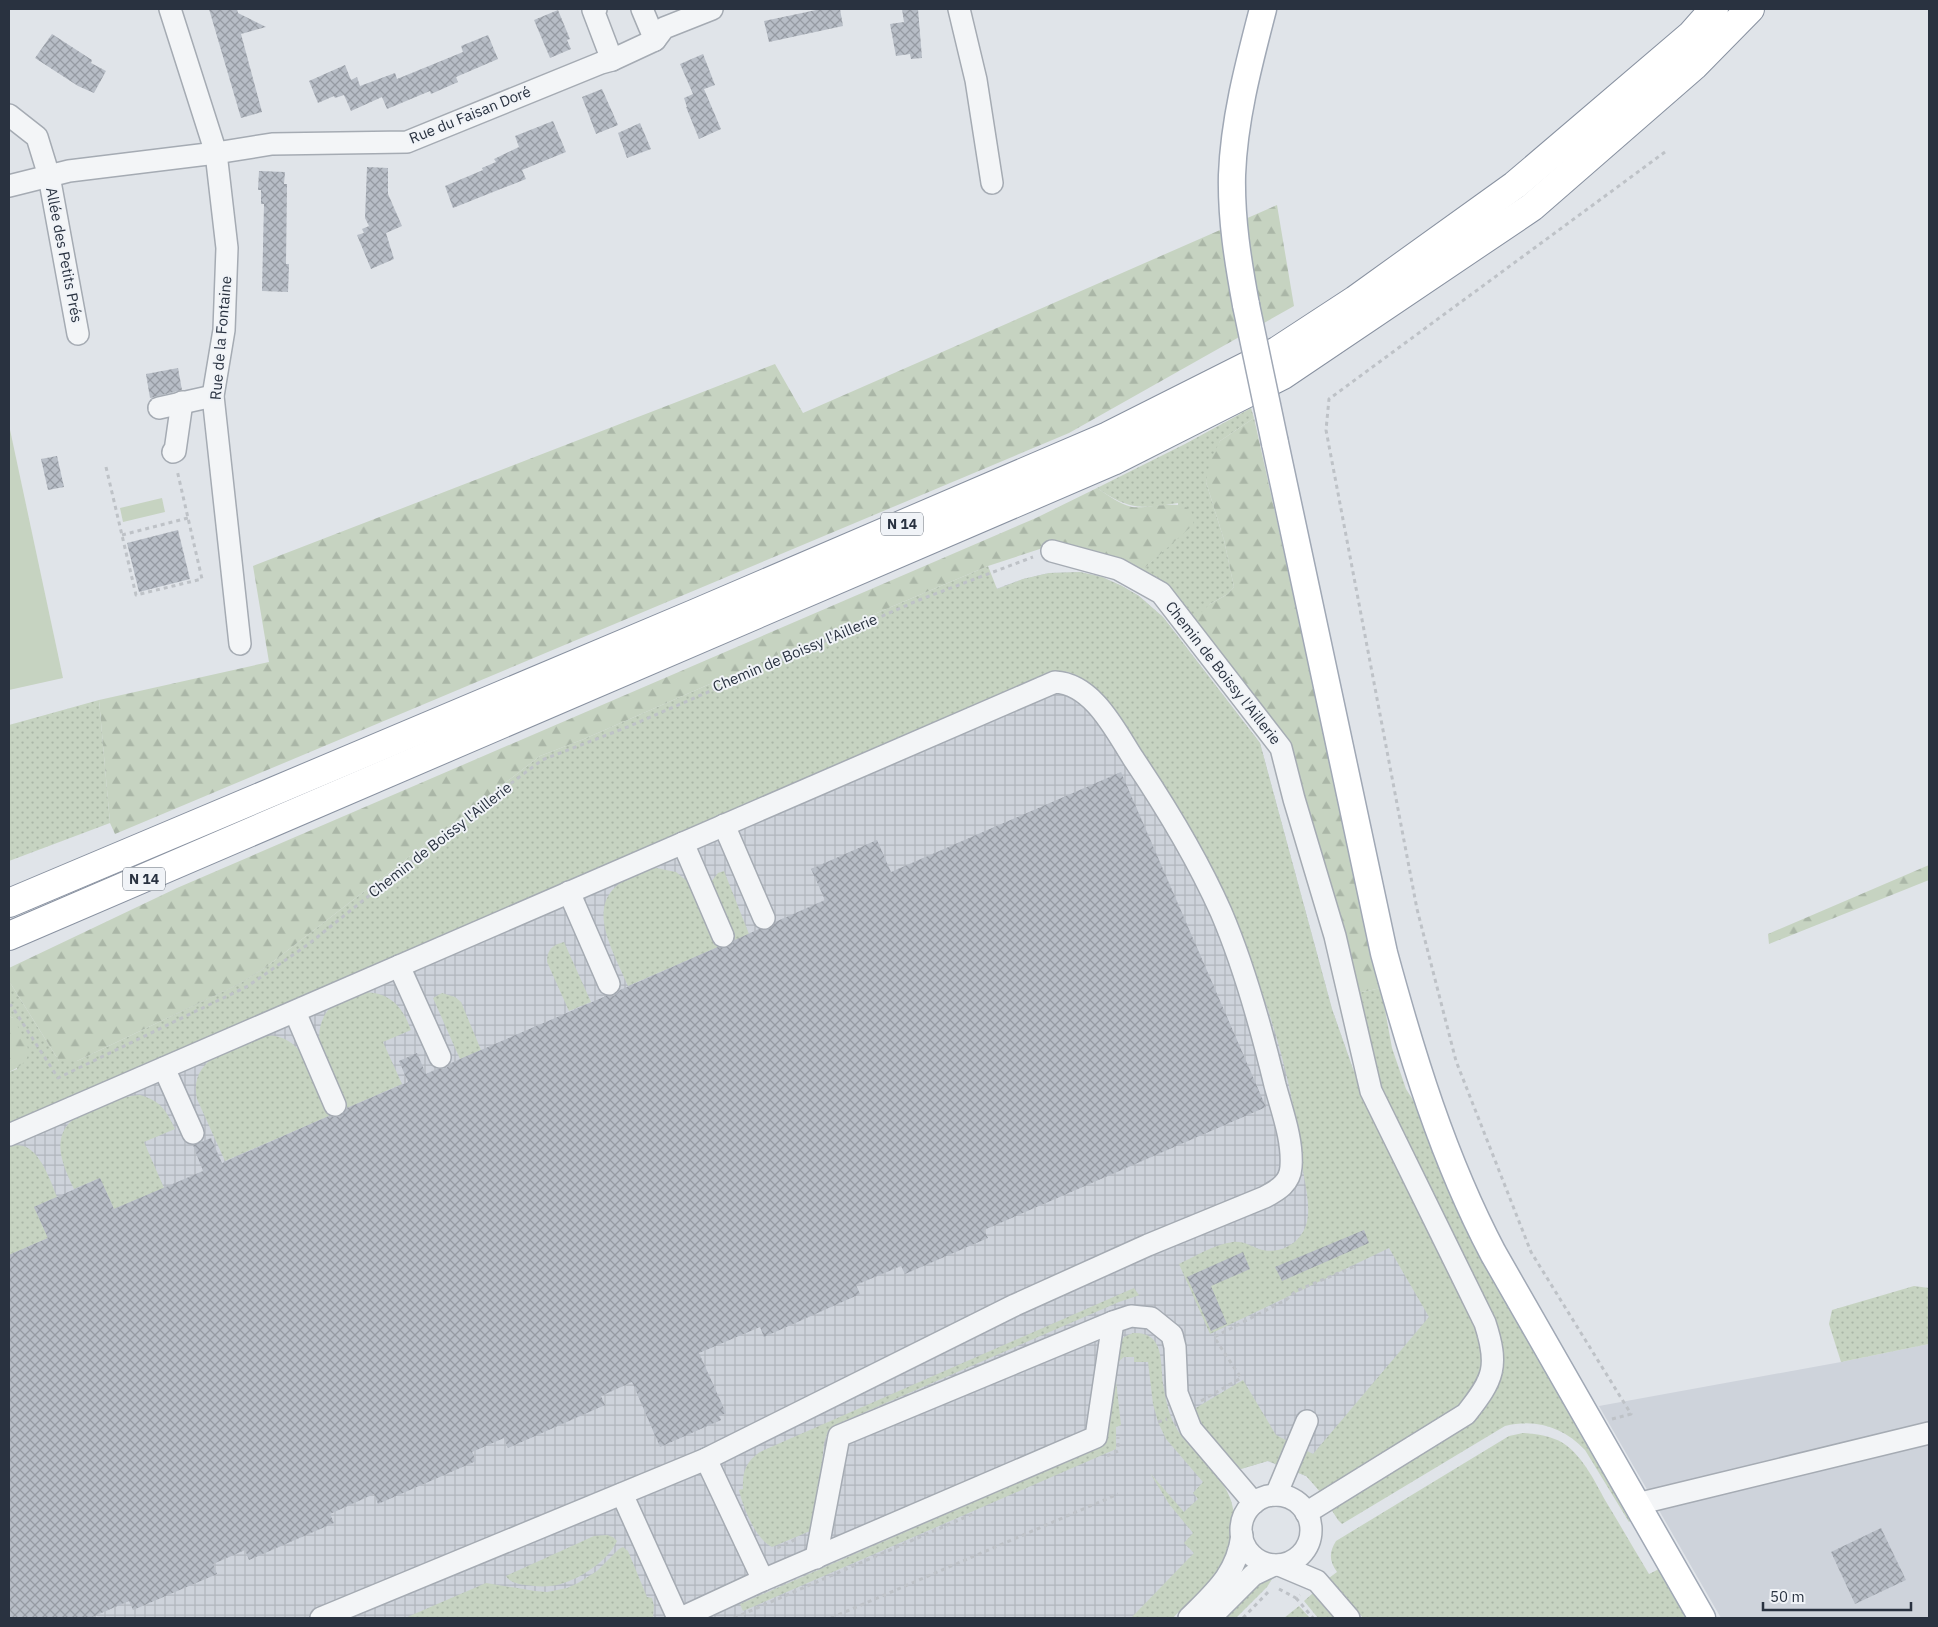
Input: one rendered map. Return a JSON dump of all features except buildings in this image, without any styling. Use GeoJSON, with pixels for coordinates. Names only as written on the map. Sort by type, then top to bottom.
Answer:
{"type":"FeatureCollection","features":[{"type":"Feature","properties":{"kind":"highway"},"geometry":{"type":"LineString","coordinates":[[1515,185],[1698,9]]}},
{"type":"Feature","properties":{"kind":"highway","name":"N 14"},"geometry":{"type":"LineString","coordinates":[[9,903],[705,609],[1108,436],[1277,351],[1355,300],[1515,185],[1690,35],[1714,9]]}},
{"type":"Feature","properties":{"kind":"highway","name":"N 14"},"geometry":{"type":"LineString","coordinates":[[9,936],[1114,461],[1284,375],[1532,207],[1694,66],[1750,9]]}},
{"type":"Feature","properties":{"kind":"main road"},"geometry":{"type":"LineString","coordinates":[[1263,9],[1245,80],[1232,174],[1236,248],[1246,305],[1384,953],[1416,1068],[1472,1213],[1525,1311],[1702,1618]]}},
{"type":"Feature","properties":{"kind":"street","name":"Rue de la Fontaine"},"geometry":{"type":"LineString","coordinates":[[170,9],[216,153],[227,248],[224,330],[213,396],[240,644]]}},
{"type":"Feature","properties":{"kind":"street"},"geometry":{"type":"LineString","coordinates":[[596,9],[593,10],[606,62]]}},
{"type":"Feature","properties":{"kind":"street"},"geometry":{"type":"LineString","coordinates":[[642,9],[655,40]]}},
{"type":"Feature","properties":{"kind":"street","name":"Rue du Faisan Doré"},"geometry":{"type":"LineString","coordinates":[[9,186],[69,171],[216,153],[272,144],[407,142],[606,62],[655,40],[664,28],[712,9]]}},
{"type":"Feature","properties":{"kind":"street"},"geometry":{"type":"LineString","coordinates":[[959,9],[976,80],[992,183]]}},
{"type":"Feature","properties":{"kind":"street","name":"Allée des Petits Prés"},"geometry":{"type":"LineString","coordinates":[[9,115],[37,136],[49,176],[78,334]]}},
{"type":"Feature","properties":{"kind":"street"},"geometry":{"type":"LineString","coordinates":[[160,408],[213,396]]}},
{"type":"Feature","properties":{"kind":"street"},"geometry":{"type":"LineString","coordinates":[[172,452],[175,451],[182,402]]}},
{"type":"Feature","properties":{"kind":"street","name":"Chemin de Boissy l'Aillerie"},"geometry":{"type":"LineString","coordinates":[[1052,550],[1118,568],[1161,593],[1281,748],[1294,799],[1335,936],[1371,1091],[1485,1322],[1493,1346],[1493,1365],[1484,1391],[1466,1414],[1306,1513]]}},
{"type":"Feature","properties":{"kind":"street"},"geometry":{"type":"LineString","coordinates":[[9,1135],[1055,682],[1065,682],[1077,689],[1098,707],[1147,779],[1194,858],[1221,912],[1241,962],[1263,1032],[1289,1142],[1291,1168],[1288,1179],[1279,1189],[1265,1197],[1148,1245],[1015,1305],[706,1459],[321,1618]]}},
{"type":"Feature","properties":{"kind":"street"},"geometry":{"type":"LineString","coordinates":[[724,825],[764,918]]}},
{"type":"Feature","properties":{"kind":"street"},"geometry":{"type":"LineString","coordinates":[[683,843],[723,936]]}},
{"type":"Feature","properties":{"kind":"street"},"geometry":{"type":"LineString","coordinates":[[569,892],[608,984]]}},
{"type":"Feature","properties":{"kind":"street"},"geometry":{"type":"LineString","coordinates":[[399,966],[440,1057]]}},
{"type":"Feature","properties":{"kind":"street"},"geometry":{"type":"LineString","coordinates":[[295,1012],[335,1105]]}},
{"type":"Feature","properties":{"kind":"street"},"geometry":{"type":"LineString","coordinates":[[164,1068],[193,1133]]}},
{"type":"Feature","properties":{"kind":"street"},"geometry":{"type":"LineString","coordinates":[[816,1558],[839,1436],[1131,1316],[1151,1318],[1172,1335],[1176,1347],[1177,1393],[1191,1429],[1254,1503]]}},
{"type":"Feature","properties":{"kind":"street"},"geometry":{"type":"LineString","coordinates":[[622,1494],[680,1618],[762,1580],[1096,1437],[1113,1322]]}},
{"type":"Feature","properties":{"kind":"street"},"geometry":{"type":"LineString","coordinates":[[1276,1495],[1307,1421]]}},
{"type":"Feature","properties":{"kind":"street"},"geometry":{"type":"LineString","coordinates":[[1637,1504],[1929,1433]]}},
{"type":"Feature","properties":{"kind":"street"},"geometry":{"type":"LineString","coordinates":[[706,1459],[762,1580]]}},
{"type":"Feature","properties":{"kind":"street"},"geometry":{"type":"LineString","coordinates":[[1221,1586],[1235,1563],[1244,1517],[1254,1503],[1264,1497],[1276,1495],[1293,1500],[1306,1513],[1310,1522],[1312,1558],[1317,1581]]}},
{"type":"Feature","properties":{"kind":"street"},"geometry":{"type":"LineString","coordinates":[[1189,1618],[1221,1586],[1234,1576],[1249,1569],[1291,1562],[1307,1546],[1311,1534]]}},
{"type":"Feature","properties":{"kind":"street"},"geometry":{"type":"LineString","coordinates":[[1242,1535],[1245,1546],[1252,1555],[1262,1562],[1276,1565],[1317,1581],[1349,1618]]}},
{"type":"Feature","properties":{"kind":"street"},"geometry":{"type":"LineString","coordinates":[[1210,1618],[1253,1575],[1276,1565]]}},
{"type":"Feature","properties":{"kind":"path"},"geometry":{"type":"LineString","coordinates":[[1592,1425],[1631,1414],[1531,1252],[1456,1061],[1417,909],[1326,430],[1330,399],[1665,152]]}},
{"type":"Feature","properties":{"kind":"path"},"geometry":{"type":"LineString","coordinates":[[106,467],[136,595],[202,579],[172,452]]}},
{"type":"Feature","properties":{"kind":"path"},"geometry":{"type":"LineString","coordinates":[[122,535],[188,518]]}},
{"type":"Feature","properties":{"kind":"path","name":"Chemin de Boissy l'Aillerie"},"geometry":{"type":"LineString","coordinates":[[9,1006],[58,1078],[248,986],[310,943],[486,802],[542,760],[630,726],[919,600],[1052,550]]}},
{"type":"Feature","properties":{"kind":"path"},"geometry":{"type":"LineString","coordinates":[[1194,1405],[1241,1378],[1214,1337],[1286,1300],[1296,1291],[1355,1266]]}},
{"type":"Feature","properties":{"kind":"path"},"geometry":{"type":"LineString","coordinates":[[832,1618],[1118,1494]]}},
{"type":"Feature","properties":{"kind":"path"},"geometry":{"type":"LineString","coordinates":[[777,1548],[804,1536]]}},
{"type":"Feature","properties":{"kind":"path"},"geometry":{"type":"LineString","coordinates":[[1243,1618],[1274,1586]]}},
{"type":"Feature","properties":{"kind":"path"},"geometry":{"type":"LineString","coordinates":[[1296,1598],[1313,1618]]}},
{"type":"Feature","properties":{"kind":"shaded area"},"geometry":{"type":"Polygon","coordinates":[[[1080,572],[1102,577],[1122,586],[1139,596],[1163,617],[1260,743],[1332,1009],[1353,1069],[1398,1170],[1460,1293],[1306,1476],[1267,1461],[1241,1469],[1216,1489],[1217,1550],[1151,1618],[9,1618],[9,1101],[971,598],[1023,579],[1049,573],[1080,572]]]}},
{"type":"Feature","properties":{"kind":"shaded area"},"geometry":{"type":"Polygon","coordinates":[[[1929,1344],[1929,1618],[1721,1618],[1599,1406],[1929,1344]]]}},
{"type":"Feature","properties":{"kind":"green space"},"geometry":{"type":"Polygon","coordinates":[[[1277,205],[1294,306],[1069,433],[115,834],[110,823],[99,700],[269,662],[253,566],[775,364],[803,413],[1277,205]]]}},
{"type":"Feature","properties":{"kind":"green space"},"geometry":{"type":"Polygon","coordinates":[[[1251,408],[1254,418],[1220,441],[1206,482],[1224,540],[1234,587],[1228,594],[1210,604],[1196,633],[1139,573],[1177,538],[1178,503],[1144,507],[1135,506],[1118,500],[1097,488],[1185,444],[1251,408]]]}},
{"type":"Feature","properties":{"kind":"green space"},"geometry":{"type":"Polygon","coordinates":[[[1254,418],[1381,988],[1353,994],[1291,761],[1196,633],[1195,618],[1210,604],[1228,594],[1234,587],[1224,540],[1206,482],[1210,461],[1220,441],[1254,418]]]}},
{"type":"Feature","properties":{"kind":"green space"},"geometry":{"type":"Polygon","coordinates":[[[9,425],[63,678],[9,690],[9,425]]]}},
{"type":"Feature","properties":{"kind":"green space"},"geometry":{"type":"Polygon","coordinates":[[[1097,488],[1127,506],[1181,506],[1188,509],[1193,515],[1193,525],[1139,573],[1049,546],[988,566],[584,739],[540,756],[266,967],[239,984],[77,1061],[59,1061],[9,981],[9,968],[177,888],[1036,518],[1097,488]]]}},
{"type":"Feature","properties":{"kind":"green space"},"geometry":{"type":"Polygon","coordinates":[[[162,498],[165,512],[123,522],[120,508],[162,498]]]}},
{"type":"Feature","properties":{"kind":"green space"},"geometry":{"type":"Polygon","coordinates":[[[988,566],[997,589],[1023,579],[1049,573],[1080,572],[1102,577],[1139,596],[1163,617],[1260,743],[1332,1009],[1353,1069],[1398,1170],[1484,1332],[1484,1370],[1464,1405],[1323,1495],[1306,1476],[1268,1461],[1241,1469],[1214,1441],[1194,1409],[1243,1380],[1276,1435],[1313,1454],[1429,1317],[1389,1248],[1210,1334],[1179,1264],[1226,1243],[1244,1243],[1271,1251],[1282,1249],[1297,1240],[1305,1228],[1308,1212],[1307,1195],[1292,1098],[1274,1028],[1250,958],[1221,891],[1188,824],[1163,786],[1117,726],[1099,698],[1083,680],[1074,674],[1064,671],[1053,672],[9,1126],[9,1072],[17,1069],[13,1018],[9,1016],[9,981],[59,1061],[77,1061],[239,984],[266,967],[540,756],[584,739],[988,566]]]}},
{"type":"Feature","properties":{"kind":"green space"},"geometry":{"type":"Polygon","coordinates":[[[99,700],[110,823],[9,861],[9,725],[99,700]]]}},
{"type":"Feature","properties":{"kind":"green space"},"geometry":{"type":"Polygon","coordinates":[[[1929,865],[1929,880],[1769,944],[1768,934],[1929,865]]]}},
{"type":"Feature","properties":{"kind":"green space"},"geometry":{"type":"Polygon","coordinates":[[[656,868],[676,872],[688,882],[718,947],[628,986],[615,957],[605,926],[604,912],[607,899],[616,887],[631,877],[656,868]]]}},
{"type":"Feature","properties":{"kind":"green space"},"geometry":{"type":"Polygon","coordinates":[[[724,871],[749,934],[735,940],[711,882],[718,873],[724,871]]]}},
{"type":"Feature","properties":{"kind":"green space"},"geometry":{"type":"Polygon","coordinates":[[[564,942],[591,1002],[569,1011],[547,962],[551,948],[564,942]]]}},
{"type":"Feature","properties":{"kind":"green space"},"geometry":{"type":"Polygon","coordinates":[[[1381,988],[1392,1048],[1406,1089],[1422,1114],[1634,1518],[1629,1522],[1585,1450],[1577,1442],[1568,1435],[1548,1426],[1527,1423],[1505,1426],[1342,1524],[1329,1506],[1460,1426],[1499,1367],[1381,1090],[1353,994],[1381,988]]]}},
{"type":"Feature","properties":{"kind":"green space"},"geometry":{"type":"Polygon","coordinates":[[[364,992],[381,995],[394,1002],[404,1014],[411,1030],[383,1042],[402,1084],[347,1108],[321,1050],[319,1037],[321,1023],[332,1006],[364,992]]]}},
{"type":"Feature","properties":{"kind":"green space"},"geometry":{"type":"Polygon","coordinates":[[[442,993],[455,997],[461,1002],[481,1050],[460,1059],[433,998],[442,993]]]}},
{"type":"Feature","properties":{"kind":"green space"},"geometry":{"type":"Polygon","coordinates":[[[9,1016],[13,1018],[26,1042],[28,1055],[19,1067],[9,1072],[9,1016]]]}},
{"type":"Feature","properties":{"kind":"green space"},"geometry":{"type":"Polygon","coordinates":[[[263,1036],[279,1037],[289,1041],[298,1049],[311,1070],[329,1116],[225,1161],[197,1099],[196,1085],[199,1073],[216,1056],[263,1036]]]}},
{"type":"Feature","properties":{"kind":"green space"},"geometry":{"type":"Polygon","coordinates":[[[140,1095],[158,1103],[169,1117],[175,1129],[144,1142],[164,1188],[114,1209],[100,1178],[74,1189],[61,1151],[63,1132],[80,1115],[119,1099],[140,1095]]]}},
{"type":"Feature","properties":{"kind":"green space"},"geometry":{"type":"Polygon","coordinates":[[[9,1146],[23,1146],[35,1154],[44,1167],[57,1197],[34,1207],[48,1238],[9,1255],[9,1146]]]}},
{"type":"Feature","properties":{"kind":"green space"},"geometry":{"type":"Polygon","coordinates":[[[1914,1286],[1929,1288],[1929,1344],[1841,1362],[1829,1324],[1832,1310],[1914,1286]]]}},
{"type":"Feature","properties":{"kind":"green space"},"geometry":{"type":"Polygon","coordinates":[[[1134,1288],[1139,1295],[835,1425],[828,1431],[824,1443],[815,1529],[772,1547],[761,1538],[747,1514],[739,1490],[743,1489],[743,1478],[748,1463],[760,1452],[1134,1288]]]}},
{"type":"Feature","properties":{"kind":"green space"},"geometry":{"type":"Polygon","coordinates":[[[1133,1333],[1151,1337],[1156,1343],[1161,1357],[1163,1384],[1171,1417],[1187,1442],[1218,1477],[1232,1503],[1234,1518],[1233,1534],[1232,1545],[1227,1559],[1209,1582],[1173,1618],[1131,1618],[1194,1553],[1184,1543],[1193,1533],[1169,1504],[1150,1473],[1184,1512],[1198,1499],[1193,1493],[1203,1482],[1166,1439],[1158,1422],[1153,1404],[1148,1362],[1134,1362],[1134,1357],[1124,1357],[1118,1362],[1116,1381],[1121,1425],[1116,1427],[1116,1449],[743,1611],[740,1604],[1098,1448],[1120,1342],[1124,1337],[1133,1333]]]}},
{"type":"Feature","properties":{"kind":"green space"},"geometry":{"type":"Polygon","coordinates":[[[1523,1433],[1554,1439],[1563,1443],[1577,1456],[1594,1480],[1649,1574],[1663,1567],[1693,1618],[1363,1618],[1329,1578],[1337,1572],[1332,1564],[1331,1556],[1336,1541],[1509,1436],[1523,1433]]]}},
{"type":"Feature","properties":{"kind":"green space"},"geometry":{"type":"Polygon","coordinates":[[[607,1535],[617,1541],[612,1549],[606,1557],[579,1577],[550,1586],[535,1586],[515,1583],[506,1576],[594,1536],[607,1535]]]}},
{"type":"Feature","properties":{"kind":"green space"},"geometry":{"type":"Polygon","coordinates":[[[623,1547],[628,1551],[647,1597],[652,1598],[654,1606],[653,1618],[405,1618],[486,1583],[547,1592],[567,1588],[597,1571],[623,1547]]]}},
{"type":"Feature","properties":{"kind":"green space"},"geometry":{"type":"Polygon","coordinates":[[[1276,1573],[1267,1587],[1236,1618],[1220,1618],[1247,1590],[1276,1573]]]}},
{"type":"Feature","properties":{"kind":"green space"},"geometry":{"type":"Polygon","coordinates":[[[1313,1593],[1336,1618],[1318,1618],[1304,1601],[1313,1593]]]}},
{"type":"Feature","properties":{"kind":"green space"},"geometry":{"type":"Polygon","coordinates":[[[1299,1606],[1310,1618],[1284,1618],[1299,1606]]]}}]}
